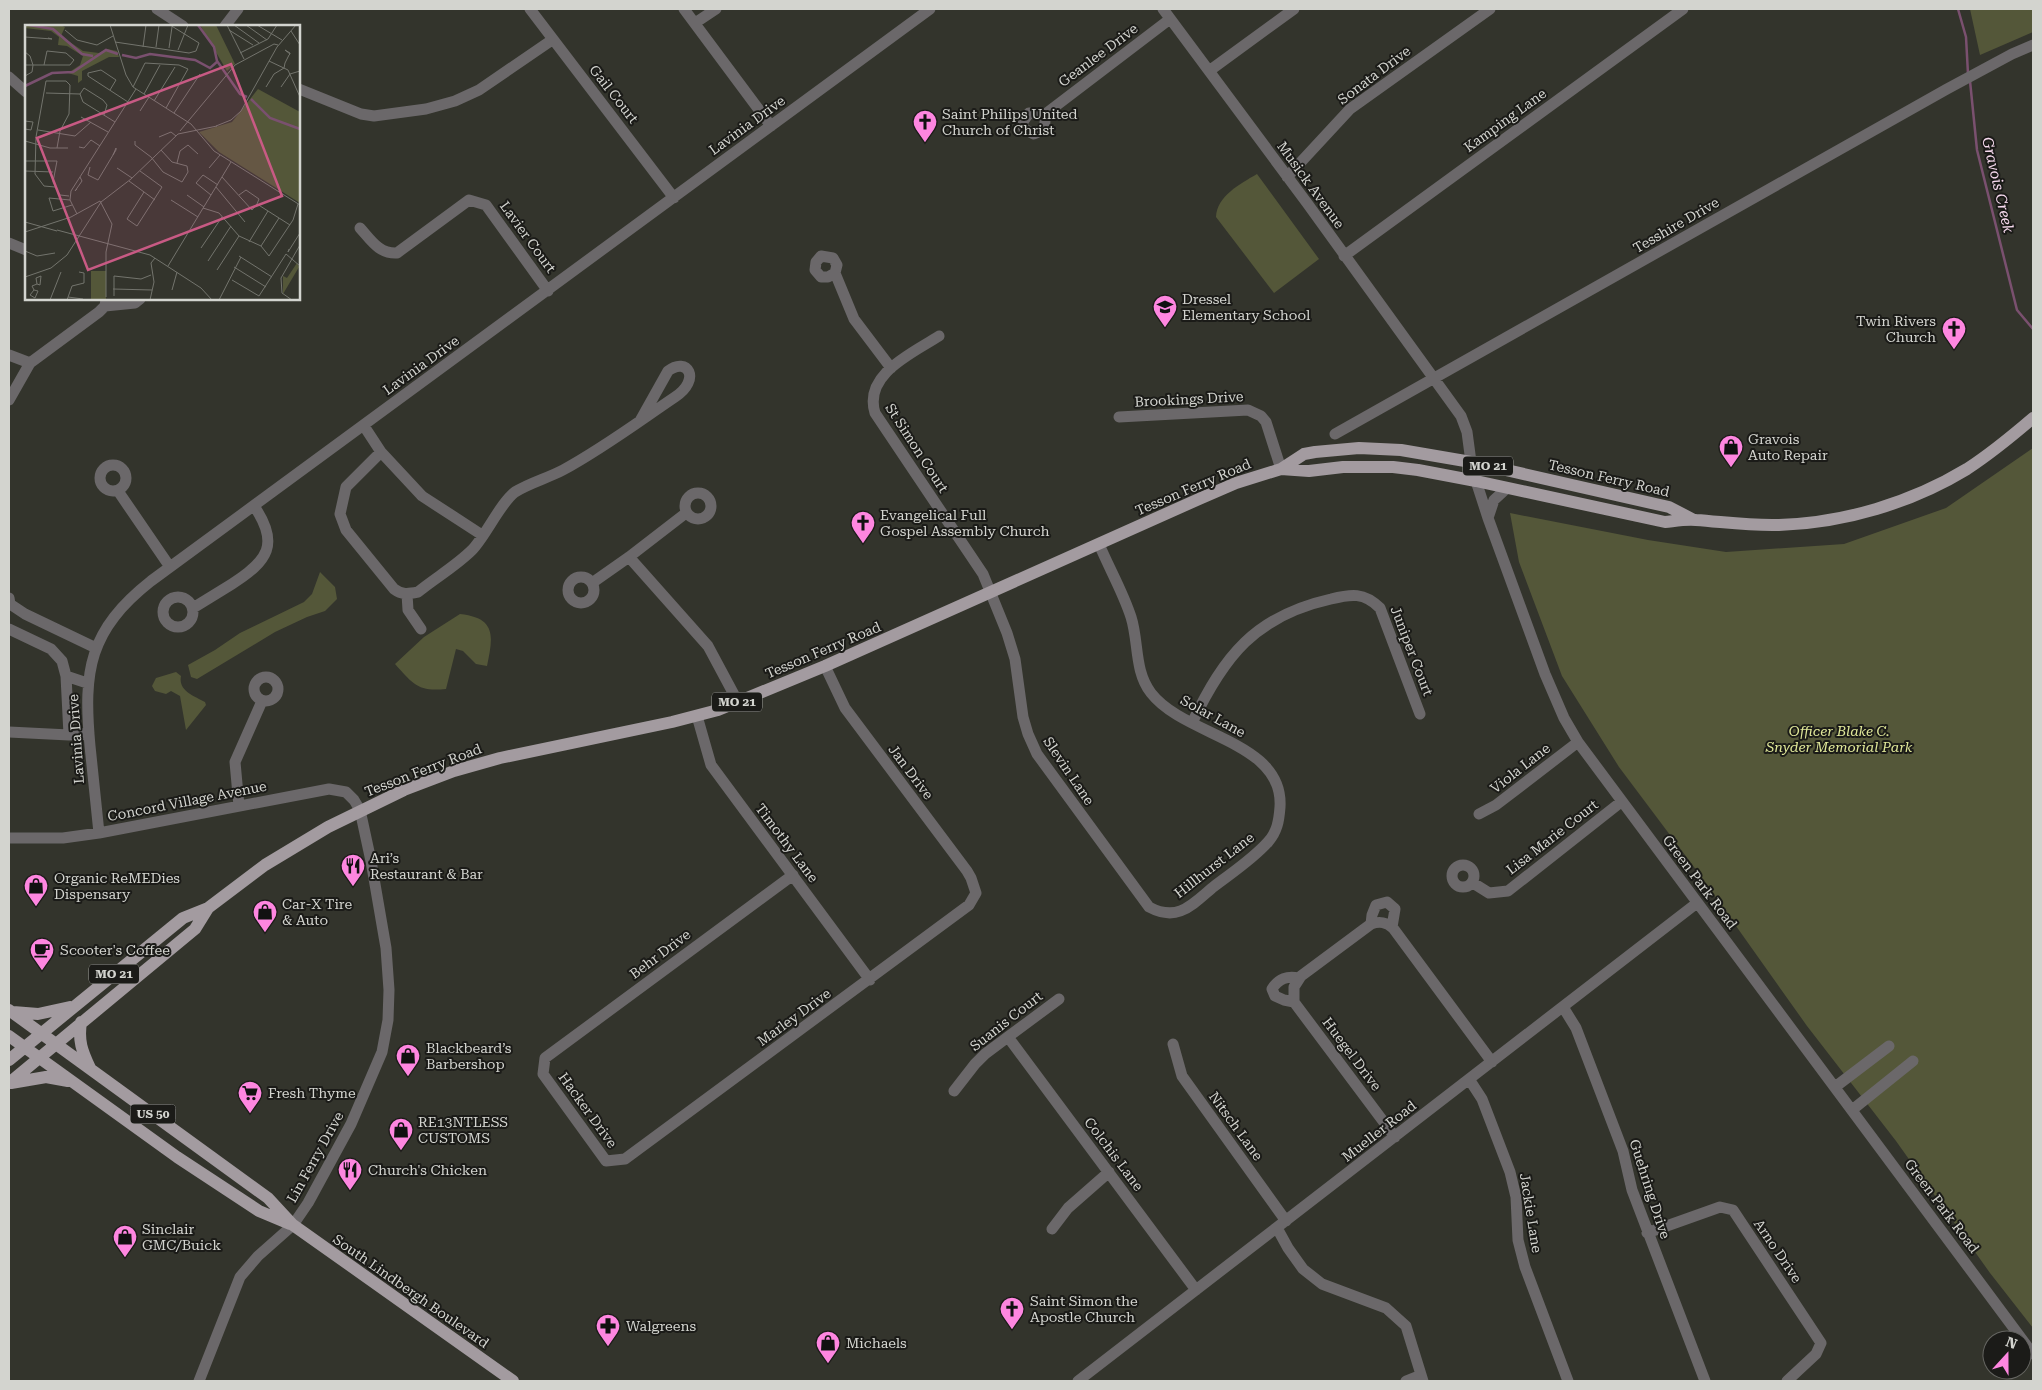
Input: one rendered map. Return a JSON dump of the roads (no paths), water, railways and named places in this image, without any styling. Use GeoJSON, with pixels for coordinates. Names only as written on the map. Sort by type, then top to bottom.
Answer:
{"type":"FeatureCollection","features":[{"type":"Feature","properties":{"kind":"main road","name":"Tesson Ferry Road"},"geometry":{"type":"LineString","coordinates":[[1282,469],[1309,471],[1344,467],[1393,467],[1476,481],[1665,522],[1694,520],[1738,525],[1781,525],[1830,520],[1879,508],[1923,492],[1966,470],[2006,441],[2033,418]]}},
{"type":"Feature","properties":{"kind":"main road","name":"Tesson Ferry Road"},"geometry":{"type":"LineString","coordinates":[[9,1060],[183,918],[208,908],[288,850],[360,810],[425,782],[479,763],[697,716],[738,702],[825,666],[1236,483],[1282,469],[1304,454],[1359,448],[1401,450],[1471,462],[1669,507],[1694,520]]}},
{"type":"Feature","properties":{"kind":"main road","name":"Tesson Ferry Road"},"geometry":{"type":"LineString","coordinates":[[9,1083],[195,929],[208,908]]}},
{"type":"Feature","properties":{"kind":"main road"},"geometry":{"type":"LineString","coordinates":[[10,1011],[38,1014],[75,1006]]}},
{"type":"Feature","properties":{"kind":"main road","name":"South Lindbergh Boulevard"},"geometry":{"type":"LineString","coordinates":[[10,1011],[268,1198],[293,1224],[512,1381]]}},
{"type":"Feature","properties":{"kind":"main road"},"geometry":{"type":"LineString","coordinates":[[82,1022],[79,1036],[80,1046],[91,1070]]}},
{"type":"Feature","properties":{"kind":"main road","name":"South Lindbergh Boulevard"},"geometry":{"type":"LineString","coordinates":[[9,1036],[177,1157],[259,1212],[293,1224]]}},
{"type":"Feature","properties":{"kind":"main road"},"geometry":{"type":"LineString","coordinates":[[9,1083],[46,1077],[71,1081]]}},
{"type":"Feature","properties":{"kind":"street"},"geometry":{"type":"LineString","coordinates":[[156,9],[182,25]]}},
{"type":"Feature","properties":{"kind":"street"},"geometry":{"type":"LineString","coordinates":[[226,25],[238,9]]}},
{"type":"Feature","properties":{"kind":"street","name":"Gail Court"},"geometry":{"type":"LineString","coordinates":[[530,9],[674,198]]}},
{"type":"Feature","properties":{"kind":"street"},"geometry":{"type":"LineString","coordinates":[[684,9],[770,126]]}},
{"type":"Feature","properties":{"kind":"street"},"geometry":{"type":"LineString","coordinates":[[695,24],[716,9]]}},
{"type":"Feature","properties":{"kind":"street","name":"Lavinia Drive"},"geometry":{"type":"LineString","coordinates":[[99,833],[86,706],[87,683],[96,648],[109,623],[127,601],[170,567],[930,9]]}},
{"type":"Feature","properties":{"kind":"street","name":"Musick Avenue"},"geometry":{"type":"LineString","coordinates":[[1162,9],[1435,379]]}},
{"type":"Feature","properties":{"kind":"street"},"geometry":{"type":"LineString","coordinates":[[1209,71],[1294,9]]}},
{"type":"Feature","properties":{"kind":"street","name":"Sonata Drive"},"geometry":{"type":"LineString","coordinates":[[1287,176],[1350,110],[1490,9]]}},
{"type":"Feature","properties":{"kind":"street","name":"Kamping Lane"},"geometry":{"type":"LineString","coordinates":[[1344,256],[1683,9]]}},
{"type":"Feature","properties":{"kind":"street","name":"Geanlee Drive"},"geometry":{"type":"LineString","coordinates":[[1044,115],[1170,19]]}},
{"type":"Feature","properties":{"kind":"street"},"geometry":{"type":"LineString","coordinates":[[300,89],[361,114],[374,116],[426,109],[455,101],[479,90],[552,40]]}},
{"type":"Feature","properties":{"kind":"street","name":"Tesshire Drive"},"geometry":{"type":"LineString","coordinates":[[1335,434],[1947,89],[2033,45]]}},
{"type":"Feature","properties":{"kind":"street"},"geometry":{"type":"LineString","coordinates":[[9,78],[25,91]]}},
{"type":"Feature","properties":{"kind":"street","name":"Lavier Court"},"geometry":{"type":"LineString","coordinates":[[360,228],[379,250],[388,254],[397,253],[469,200],[486,205],[548,291]]}},
{"type":"Feature","properties":{"kind":"street"},"geometry":{"type":"LineString","coordinates":[[9,243],[25,250]]}},
{"type":"Feature","properties":{"kind":"street"},"geometry":{"type":"LineString","coordinates":[[835,273],[854,319],[890,368]]}},
{"type":"Feature","properties":{"kind":"street"},"geometry":{"type":"LineString","coordinates":[[9,400],[30,363],[106,302],[135,303],[139,300]]}},
{"type":"Feature","properties":{"kind":"street","name":"St Simon Court"},"geometry":{"type":"LineString","coordinates":[[939,336],[890,368],[878,382],[873,394],[872,403],[875,413],[983,574],[990,592]]}},
{"type":"Feature","properties":{"kind":"street"},"geometry":{"type":"LineString","coordinates":[[9,355],[30,363]]}},
{"type":"Feature","properties":{"kind":"street"},"geometry":{"type":"LineString","coordinates":[[381,452],[346,487],[340,514],[346,530],[394,589],[400,593],[407,594],[418,592],[472,550],[514,493],[564,469],[640,421],[685,390],[690,381],[687,369],[681,366],[674,367],[668,371],[640,421]]}},
{"type":"Feature","properties":{"kind":"street","name":"Green Park Road"},"geometry":{"type":"LineString","coordinates":[[1435,379],[1464,423],[1469,441],[1471,462],[1488,518],[1548,682],[1564,718],[1578,742],[2033,1354]]}},
{"type":"Feature","properties":{"kind":"street","name":"Brookings Drive"},"geometry":{"type":"LineString","coordinates":[[1119,417],[1248,410],[1261,416],[1266,422],[1276,446],[1282,469]]}},
{"type":"Feature","properties":{"kind":"street"},"geometry":{"type":"LineString","coordinates":[[364,426],[381,452],[422,496],[482,536]]}},
{"type":"Feature","properties":{"kind":"street"},"geometry":{"type":"LineString","coordinates":[[1488,518],[1494,500],[1507,488]]}},
{"type":"Feature","properties":{"kind":"street"},"geometry":{"type":"LineString","coordinates":[[118,491],[170,567]]}},
{"type":"Feature","properties":{"kind":"street"},"geometry":{"type":"LineString","coordinates":[[193,608],[252,571],[266,554],[269,540],[267,528],[254,506]]}},
{"type":"Feature","properties":{"kind":"street"},"geometry":{"type":"LineString","coordinates":[[592,583],[686,513]]}},
{"type":"Feature","properties":{"kind":"street","name":"Solar Lane"},"geometry":{"type":"LineString","coordinates":[[1099,544],[1131,615],[1136,633],[1140,668],[1144,683],[1164,706],[1256,757],[1276,780],[1280,797]]}},
{"type":"Feature","properties":{"kind":"street"},"geometry":{"type":"LineString","coordinates":[[629,557],[708,646],[738,702]]}},
{"type":"Feature","properties":{"kind":"street","name":"Slevin Lane"},"geometry":{"type":"LineString","coordinates":[[990,592],[1007,633],[1015,659],[1023,717],[1037,754],[1149,906],[1161,913]]}},
{"type":"Feature","properties":{"kind":"street"},"geometry":{"type":"LineString","coordinates":[[407,594],[408,610],[422,629]]}},
{"type":"Feature","properties":{"kind":"street","name":"Juniper Court"},"geometry":{"type":"LineString","coordinates":[[1192,723],[1209,688],[1224,665],[1240,646],[1266,625],[1284,613],[1311,603],[1343,596],[1360,595],[1371,598],[1380,608],[1420,714]]}},
{"type":"Feature","properties":{"kind":"street"},"geometry":{"type":"LineString","coordinates":[[9,598],[10,604],[25,614],[96,648]]}},
{"type":"Feature","properties":{"kind":"street"},"geometry":{"type":"LineString","coordinates":[[9,629],[51,649],[62,661],[66,676],[69,734]]}},
{"type":"Feature","properties":{"kind":"street","name":"Jan Drive"},"geometry":{"type":"LineString","coordinates":[[825,666],[845,708],[967,871],[976,894]]}},
{"type":"Feature","properties":{"kind":"street"},"geometry":{"type":"LineString","coordinates":[[66,676],[87,683]]}},
{"type":"Feature","properties":{"kind":"street"},"geometry":{"type":"LineString","coordinates":[[240,806],[235,762],[262,700]]}},
{"type":"Feature","properties":{"kind":"street","name":"Timothy Lane"},"geometry":{"type":"LineString","coordinates":[[697,716],[711,765],[870,980]]}},
{"type":"Feature","properties":{"kind":"street"},"geometry":{"type":"LineString","coordinates":[[9,732],[89,733]]}},
{"type":"Feature","properties":{"kind":"street","name":"Viola Lane"},"geometry":{"type":"LineString","coordinates":[[1479,814],[1496,805],[1578,742]]}},
{"type":"Feature","properties":{"kind":"street","name":"Concord Village Avenue"},"geometry":{"type":"LineString","coordinates":[[9,838],[63,838],[99,833],[335,789],[346,792],[351,796],[360,810]]}},
{"type":"Feature","properties":{"kind":"street","name":"Hillhurst Lane"},"geometry":{"type":"LineString","coordinates":[[1161,913],[1184,910],[1262,848],[1269,841],[1278,825],[1280,797]]}},
{"type":"Feature","properties":{"kind":"street","name":"Lisa Marie Court"},"geometry":{"type":"LineString","coordinates":[[1473,883],[1488,894],[1508,891],[1621,802]]}},
{"type":"Feature","properties":{"kind":"street","name":"Lin Ferry Drive"},"geometry":{"type":"LineString","coordinates":[[199,1381],[240,1278],[258,1256],[293,1224],[308,1203],[344,1136],[382,1052],[388,1020],[388,962],[372,861],[360,810]]}},
{"type":"Feature","properties":{"kind":"street","name":"Behr Drive"},"geometry":{"type":"LineString","coordinates":[[545,1058],[793,875]]}},
{"type":"Feature","properties":{"kind":"street","name":"Marley Drive"},"geometry":{"type":"LineString","coordinates":[[625,1159],[870,980],[969,904],[976,894]]}},
{"type":"Feature","properties":{"kind":"street"},"geometry":{"type":"LineString","coordinates":[[1371,924],[1372,914],[1376,905],[1387,902],[1396,909],[1388,925]]}},
{"type":"Feature","properties":{"kind":"street","name":"Mueller Road"},"geometry":{"type":"LineString","coordinates":[[1078,1381],[1697,903]]}},
{"type":"Feature","properties":{"kind":"street"},"geometry":{"type":"LineString","coordinates":[[1297,982],[1283,978],[1276,982],[1272,989],[1275,996],[1294,1002],[1297,982],[1371,924],[1388,925],[1492,1062]]}},
{"type":"Feature","properties":{"kind":"street","name":"Suanis Court"},"geometry":{"type":"LineString","coordinates":[[954,1091],[975,1064],[1060,999]]}},
{"type":"Feature","properties":{"kind":"street","name":"Huegel Drive"},"geometry":{"type":"LineString","coordinates":[[1294,1002],[1395,1137]]}},
{"type":"Feature","properties":{"kind":"street","name":"Guehring Drive"},"geometry":{"type":"LineString","coordinates":[[1563,1006],[1576,1028],[1623,1151],[1632,1190],[1647,1233],[1705,1381]]}},
{"type":"Feature","properties":{"kind":"street","name":"Colchis Lane"},"geometry":{"type":"LineString","coordinates":[[1008,1038],[1196,1290]]}},
{"type":"Feature","properties":{"kind":"street","name":"Nitsch Lane"},"geometry":{"type":"LineString","coordinates":[[1173,1044],[1182,1076],[1282,1224],[1288,1248],[1303,1269],[1322,1284],[1386,1308],[1406,1326],[1422,1378]]}},
{"type":"Feature","properties":{"kind":"street"},"geometry":{"type":"LineString","coordinates":[[1836,1087],[1890,1046]]}},
{"type":"Feature","properties":{"kind":"street","name":"Hacker Drive"},"geometry":{"type":"LineString","coordinates":[[545,1058],[543,1074],[606,1161],[625,1159]]}},
{"type":"Feature","properties":{"kind":"street"},"geometry":{"type":"LineString","coordinates":[[1852,1110],[1913,1061]]}},
{"type":"Feature","properties":{"kind":"street","name":"Jackie Lane"},"geometry":{"type":"LineString","coordinates":[[1470,1079],[1482,1099],[1510,1172],[1516,1196],[1518,1240],[1525,1267],[1568,1381]]}},
{"type":"Feature","properties":{"kind":"street"},"geometry":{"type":"LineString","coordinates":[[1052,1228],[1068,1208],[1109,1172]]}},
{"type":"Feature","properties":{"kind":"street","name":"Arno Drive"},"geometry":{"type":"LineString","coordinates":[[1647,1233],[1720,1207],[1733,1210],[1821,1343],[1816,1354],[1789,1381]]}},
{"type":"Feature","properties":{"kind":"street"},"geometry":{"type":"LineString","coordinates":[[1406,1381],[1422,1378]]}},
{"type":"Feature","properties":{"kind":"waterway","name":"Gravois Creek"},"geometry":{"type":"LineString","coordinates":[[1958,9],[1966,37],[1968,74]]}},
{"type":"Feature","properties":{"kind":"waterway","name":"Gravois Creek"},"geometry":{"type":"LineString","coordinates":[[1970,81],[1977,150],[2017,310],[2033,329]]}},
{"type":"Feature","properties":{"kind":"place","name":"Saint Philips United Church of Christ"},"geometry":{"type":"Point","coordinates":[925,143]}},
{"type":"Feature","properties":{"kind":"place","name":"Dressel Elementary School"},"geometry":{"type":"Point","coordinates":[1165,328]}},
{"type":"Feature","properties":{"kind":"place","name":"Twin Rivers Church"},"geometry":{"type":"Point","coordinates":[1954,350]}},
{"type":"Feature","properties":{"kind":"place","name":"Gravois Auto Repair"},"geometry":{"type":"Point","coordinates":[1731,468]}},
{"type":"Feature","properties":{"kind":"place","name":"Evangelical Full Gospel Assembly Church"},"geometry":{"type":"Point","coordinates":[863,544]}},
{"type":"Feature","properties":{"kind":"place","name":"Ari’s Restaurant & Bar"},"geometry":{"type":"Point","coordinates":[353,887]}},
{"type":"Feature","properties":{"kind":"place","name":"Organic ReMEDies Dispensary"},"geometry":{"type":"Point","coordinates":[36,907]}},
{"type":"Feature","properties":{"kind":"place","name":"Car-X Tire & Auto"},"geometry":{"type":"Point","coordinates":[265,933]}},
{"type":"Feature","properties":{"kind":"place","name":"Scooter's Coffee"},"geometry":{"type":"Point","coordinates":[42,971]}},
{"type":"Feature","properties":{"kind":"place","name":"Blackbeard’s Barbershop"},"geometry":{"type":"Point","coordinates":[408,1077]}},
{"type":"Feature","properties":{"kind":"place","name":"Fresh Thyme"},"geometry":{"type":"Point","coordinates":[250,1114]}},
{"type":"Feature","properties":{"kind":"place","name":"RE13NTLESS CUSTOMS"},"geometry":{"type":"Point","coordinates":[401,1151]}},
{"type":"Feature","properties":{"kind":"place","name":"Church's Chicken"},"geometry":{"type":"Point","coordinates":[350,1191]}},
{"type":"Feature","properties":{"kind":"place","name":"Sinclair GMC/Buick"},"geometry":{"type":"Point","coordinates":[125,1258]}},
{"type":"Feature","properties":{"kind":"place","name":"Saint Simon the Apostle Church"},"geometry":{"type":"Point","coordinates":[1012,1330]}},
{"type":"Feature","properties":{"kind":"place","name":"Walgreens"},"geometry":{"type":"Point","coordinates":[608,1347]}},
{"type":"Feature","properties":{"kind":"place","name":"Michaels"},"geometry":{"type":"Point","coordinates":[828,1364]}},
{"type":"Feature","properties":{"kind":"park label","name":"Officer Blake C. Snyder Memorial Park"},"geometry":{"type":"Point","coordinates":[1839,740]}}]}
